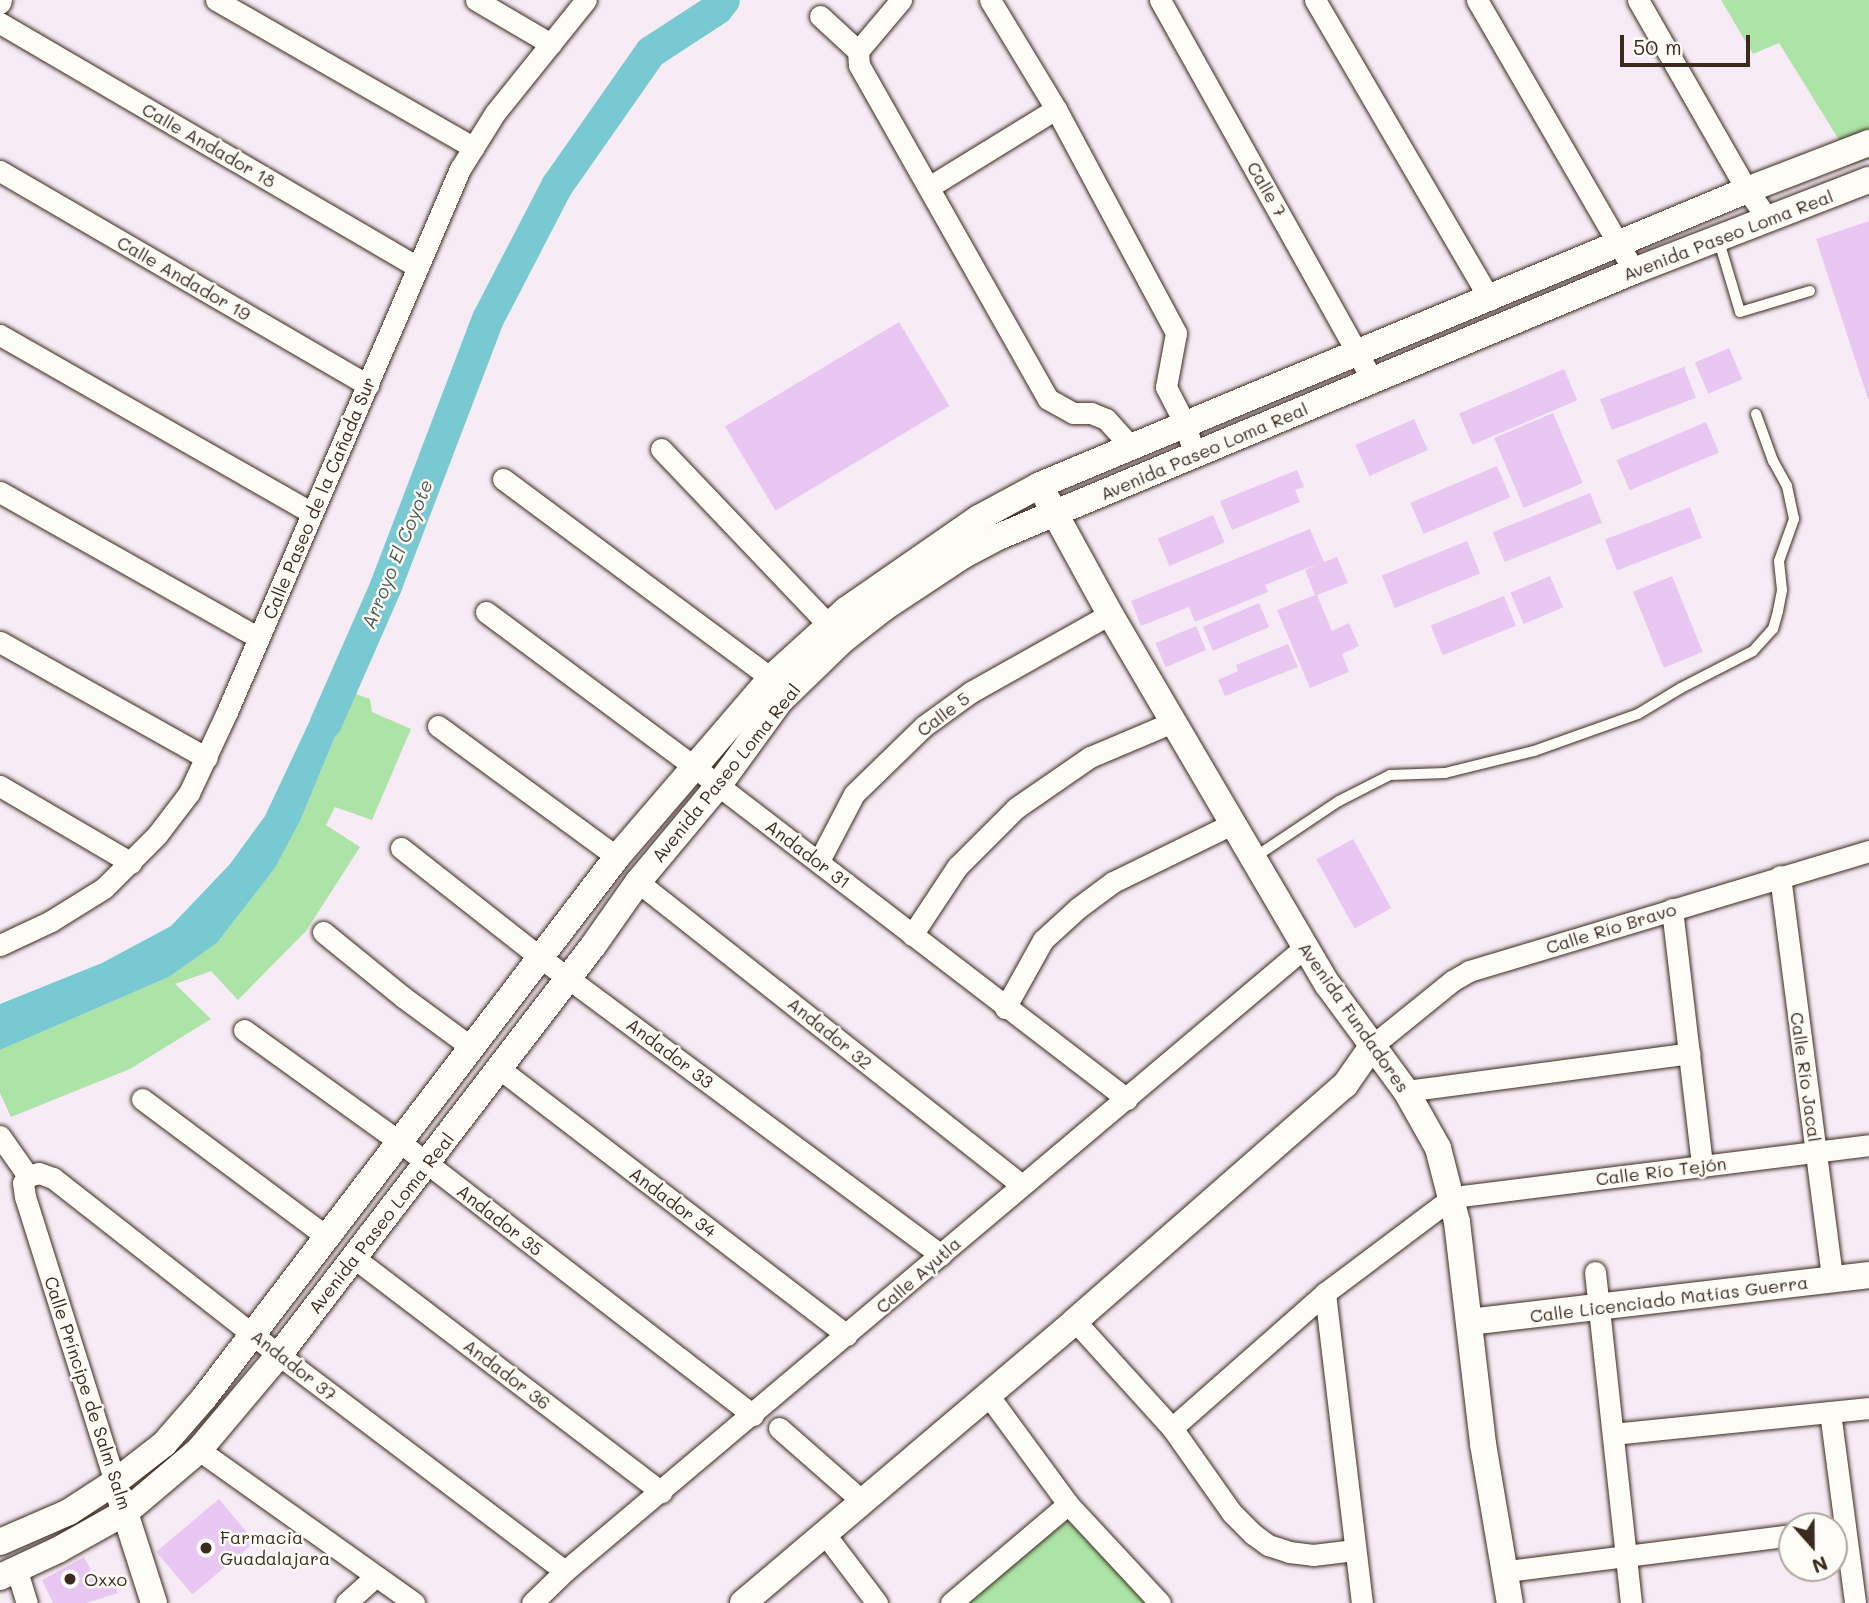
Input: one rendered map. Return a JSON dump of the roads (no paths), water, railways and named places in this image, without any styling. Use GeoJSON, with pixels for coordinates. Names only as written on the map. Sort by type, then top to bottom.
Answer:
{"type":"FeatureCollection","features":[{"type":"Feature","properties":{"kind":"street"},"geometry":{"type":"LineString","coordinates":[[216,0],[474,148]]}},
{"type":"Feature","properties":{"kind":"street"},"geometry":{"type":"LineString","coordinates":[[477,0],[551,44]]}},
{"type":"Feature","properties":{"kind":"street","name":"Calle Paseo de la Cañada Sur"},"geometry":{"type":"LineString","coordinates":[[4,940],[104,888],[131,863],[176,811],[207,758],[460,169],[495,113],[586,0]]}},
{"type":"Feature","properties":{"kind":"street"},"geometry":{"type":"LineString","coordinates":[[858,51],[901,0]]}},
{"type":"Feature","properties":{"kind":"street"},"geometry":{"type":"LineString","coordinates":[[990,0],[1056,109],[1176,333],[1166,387],[1185,424],[1194,454]]}},
{"type":"Feature","properties":{"kind":"street","name":"Calle 7"},"geometry":{"type":"LineString","coordinates":[[1160,0],[1359,351],[1372,379]]}},
{"type":"Feature","properties":{"kind":"street"},"geometry":{"type":"LineString","coordinates":[[1315,0],[1490,300]]}},
{"type":"Feature","properties":{"kind":"street"},"geometry":{"type":"LineString","coordinates":[[1477,0],[1634,271]]}},
{"type":"Feature","properties":{"kind":"street"},"geometry":{"type":"LineString","coordinates":[[1638,0],[1748,190],[1768,219]]}},
{"type":"Feature","properties":{"kind":"street"},"geometry":{"type":"LineString","coordinates":[[820,16],[858,51],[859,65],[1048,399],[1073,413],[1091,414],[1106,419],[1130,446]]}},
{"type":"Feature","properties":{"kind":"street","name":"Calle Andador 18"},"geometry":{"type":"LineString","coordinates":[[0,23],[418,267]]}},
{"type":"Feature","properties":{"kind":"street"},"geometry":{"type":"LineString","coordinates":[[929,187],[1056,109]]}},
{"type":"Feature","properties":{"kind":"street","name":"Avenida Paseo Loma Real"},"geometry":{"type":"LineString","coordinates":[[2,1534],[69,1511],[115,1482],[164,1444],[401,1143],[617,857],[693,766],[771,678],[878,600],[979,519],[1040,485],[1130,446],[1490,300],[1748,190],[1869,143]]}},
{"type":"Feature","properties":{"kind":"street","name":"Calle Andador 19"},"geometry":{"type":"LineString","coordinates":[[0,171],[368,385]]}},
{"type":"Feature","properties":{"kind":"street","name":"Avenida Paseo Loma Real"},"geometry":{"type":"LineString","coordinates":[[878,600],[998,537],[1634,271],[1869,180]]}},
{"type":"Feature","properties":{"kind":"street"},"geometry":{"type":"LineString","coordinates":[[0,335],[312,513]]}},
{"type":"Feature","properties":{"kind":"street"},"geometry":{"type":"LineString","coordinates":[[661,449],[835,632]]}},
{"type":"Feature","properties":{"kind":"street"},"geometry":{"type":"LineString","coordinates":[[503,479],[771,678]]}},
{"type":"Feature","properties":{"kind":"street","name":"Avenida Fundadores"},"geometry":{"type":"LineString","coordinates":[[1040,485],[1110,614],[1305,947],[1328,985],[1406,1091],[1438,1148],[1453,1197],[1483,1444],[1507,1571],[1510,1603]]}},
{"type":"Feature","properties":{"kind":"street"},"geometry":{"type":"LineString","coordinates":[[0,492],[259,638]]}},
{"type":"Feature","properties":{"kind":"street","name":"Andador 31"},"geometry":{"type":"LineString","coordinates":[[486,612],[819,861],[1005,1008],[1127,1099]]}},
{"type":"Feature","properties":{"kind":"street","name":"Calle 5"},"geometry":{"type":"LineString","coordinates":[[819,861],[854,794],[924,726],[1003,673],[1110,614]]}},
{"type":"Feature","properties":{"kind":"street","name":"Avenida Paseo Loma Real"},"geometry":{"type":"LineString","coordinates":[[8,1574],[126,1512],[199,1450],[279,1355],[500,1069],[638,882],[718,786],[835,632]]}},
{"type":"Feature","properties":{"kind":"street"},"geometry":{"type":"LineString","coordinates":[[0,642],[207,758]]}},
{"type":"Feature","properties":{"kind":"street"},"geometry":{"type":"LineString","coordinates":[[912,935],[957,867],[1016,808],[1090,757],[1173,722]]}},
{"type":"Feature","properties":{"kind":"street"},"geometry":{"type":"LineString","coordinates":[[438,726],[617,857]]}},
{"type":"Feature","properties":{"kind":"street"},"geometry":{"type":"LineString","coordinates":[[0,786],[131,863]]}},
{"type":"Feature","properties":{"kind":"street"},"geometry":{"type":"LineString","coordinates":[[1005,1008],[1044,940],[1078,908],[1113,882],[1232,824]]}},
{"type":"Feature","properties":{"kind":"street","name":"Andador 33"},"geometry":{"type":"LineString","coordinates":[[401,848],[541,958],[941,1255]]}},
{"type":"Feature","properties":{"kind":"street","name":"Calle Río Bravo"},"geometry":{"type":"LineString","coordinates":[[1373,1045],[1451,981],[1469,971],[1869,851]]}},
{"type":"Feature","properties":{"kind":"street","name":"Calle Río Jacal"},"geometry":{"type":"LineString","coordinates":[[1780,876],[1832,1279]]}},
{"type":"Feature","properties":{"kind":"street","name":"Andador 32"},"geometry":{"type":"LineString","coordinates":[[638,882],[679,911],[1021,1185]]}},
{"type":"Feature","properties":{"kind":"street"},"geometry":{"type":"LineString","coordinates":[[1672,909],[1702,1166]]}},
{"type":"Feature","properties":{"kind":"street"},"geometry":{"type":"LineString","coordinates":[[323,932],[403,997],[471,1047]]}},
{"type":"Feature","properties":{"kind":"street","name":"Calle Ayutla"},"geometry":{"type":"LineString","coordinates":[[531,1603],[565,1571],[662,1492],[1305,947]]}},
{"type":"Feature","properties":{"kind":"street","name":"Andador 35"},"geometry":{"type":"LineString","coordinates":[[244,1030],[401,1143],[753,1415]]}},
{"type":"Feature","properties":{"kind":"street"},"geometry":{"type":"LineString","coordinates":[[743,1603],[1075,1321],[1345,1085],[1373,1045]]}},
{"type":"Feature","properties":{"kind":"street"},"geometry":{"type":"LineString","coordinates":[[1406,1091],[1689,1053]]}},
{"type":"Feature","properties":{"kind":"street","name":"Andador 34"},"geometry":{"type":"LineString","coordinates":[[500,1069],[847,1335]]}},
{"type":"Feature","properties":{"kind":"street"},"geometry":{"type":"LineString","coordinates":[[142,1099],[326,1236]]}},
{"type":"Feature","properties":{"kind":"street","name":"Calle Príncipe de Salm Salm"},"geometry":{"type":"LineString","coordinates":[[0,1136],[25,1179],[154,1603]]}},
{"type":"Feature","properties":{"kind":"street","name":"Calle Río Tejón"},"geometry":{"type":"LineString","coordinates":[[1453,1197],[1869,1145]]}},
{"type":"Feature","properties":{"kind":"street","name":"Andador 37"},"geometry":{"type":"LineString","coordinates":[[25,1179],[39,1172],[54,1178],[279,1355],[565,1571]]}},
{"type":"Feature","properties":{"kind":"street"},"geometry":{"type":"LineString","coordinates":[[1172,1428],[1325,1293],[1453,1197]]}},
{"type":"Feature","properties":{"kind":"street","name":"Andador 36"},"geometry":{"type":"LineString","coordinates":[[353,1257],[662,1492]]}},
{"type":"Feature","properties":{"kind":"street"},"geometry":{"type":"LineString","coordinates":[[1595,1272],[1631,1603]]}},
{"type":"Feature","properties":{"kind":"street","name":"Calle Licenciado Matías Guerra"},"geometry":{"type":"LineString","coordinates":[[1469,1322],[1600,1309],[1869,1275]]}},
{"type":"Feature","properties":{"kind":"street"},"geometry":{"type":"LineString","coordinates":[[1325,1293],[1362,1603]]}},
{"type":"Feature","properties":{"kind":"street"},"geometry":{"type":"LineString","coordinates":[[1075,1321],[1172,1428],[1232,1513],[1268,1545],[1313,1555],[1355,1550]]}},
{"type":"Feature","properties":{"kind":"street"},"geometry":{"type":"LineString","coordinates":[[988,1395],[1068,1504],[1160,1603]]}},
{"type":"Feature","properties":{"kind":"street"},"geometry":{"type":"LineString","coordinates":[[1613,1434],[1869,1408]]}},
{"type":"Feature","properties":{"kind":"street"},"geometry":{"type":"LineString","coordinates":[[1830,1412],[1838,1512]]}},
{"type":"Feature","properties":{"kind":"street"},"geometry":{"type":"LineString","coordinates":[[779,1428],[862,1501]]}},
{"type":"Feature","properties":{"kind":"street"},"geometry":{"type":"LineString","coordinates":[[199,1450],[414,1603]]}},
{"type":"Feature","properties":{"kind":"street"},"geometry":{"type":"LineString","coordinates":[[951,1603],[1068,1504]]}},
{"type":"Feature","properties":{"kind":"street"},"geometry":{"type":"LineString","coordinates":[[824,1534],[877,1603]]}},
{"type":"Feature","properties":{"kind":"street"},"geometry":{"type":"LineString","coordinates":[[1507,1571],[1778,1537]]}},
{"type":"Feature","properties":{"kind":"street"},"geometry":{"type":"LineString","coordinates":[[1848,1569],[1855,1603]]}},
{"type":"Feature","properties":{"kind":"street"},"geometry":{"type":"LineString","coordinates":[[8,1574],[27,1603]]}},
{"type":"Feature","properties":{"kind":"street"},"geometry":{"type":"LineString","coordinates":[[346,1603],[376,1576]]}},
{"type":"Feature","properties":{"kind":"lane"},"geometry":{"type":"LineString","coordinates":[[1718,239],[1740,312],[1811,291]]}},
{"type":"Feature","properties":{"kind":"lane"},"geometry":{"type":"LineString","coordinates":[[1252,858],[1339,801],[1390,775],[1445,772],[1534,751],[1638,715],[1681,688],[1753,651],[1773,629],[1782,590],[1779,561],[1794,519],[1787,485],[1773,461],[1756,414]]}},
{"type":"Feature","properties":{"kind":"water"},"geometry":{"type":"Polygon","coordinates":[[[330,678],[355,688],[301,819],[275,868],[217,943],[169,977],[0,1050],[0,1004],[102,963],[171,926],[230,864],[265,816],[330,678]]]}},
{"type":"Feature","properties":{"kind":"waterway","name":"Arroyo El Coyote"},"geometry":{"type":"LineString","coordinates":[[326,723],[386,586],[488,319],[557,186],[651,52],[717,9],[724,0]]}},
{"type":"Feature","properties":{"kind":"place","name":"Farmacia Guadalajara"},"geometry":{"type":"Point","coordinates":[206,1548]}},
{"type":"Feature","properties":{"kind":"place","name":"Oxxo"},"geometry":{"type":"Point","coordinates":[70,1579]}}]}
